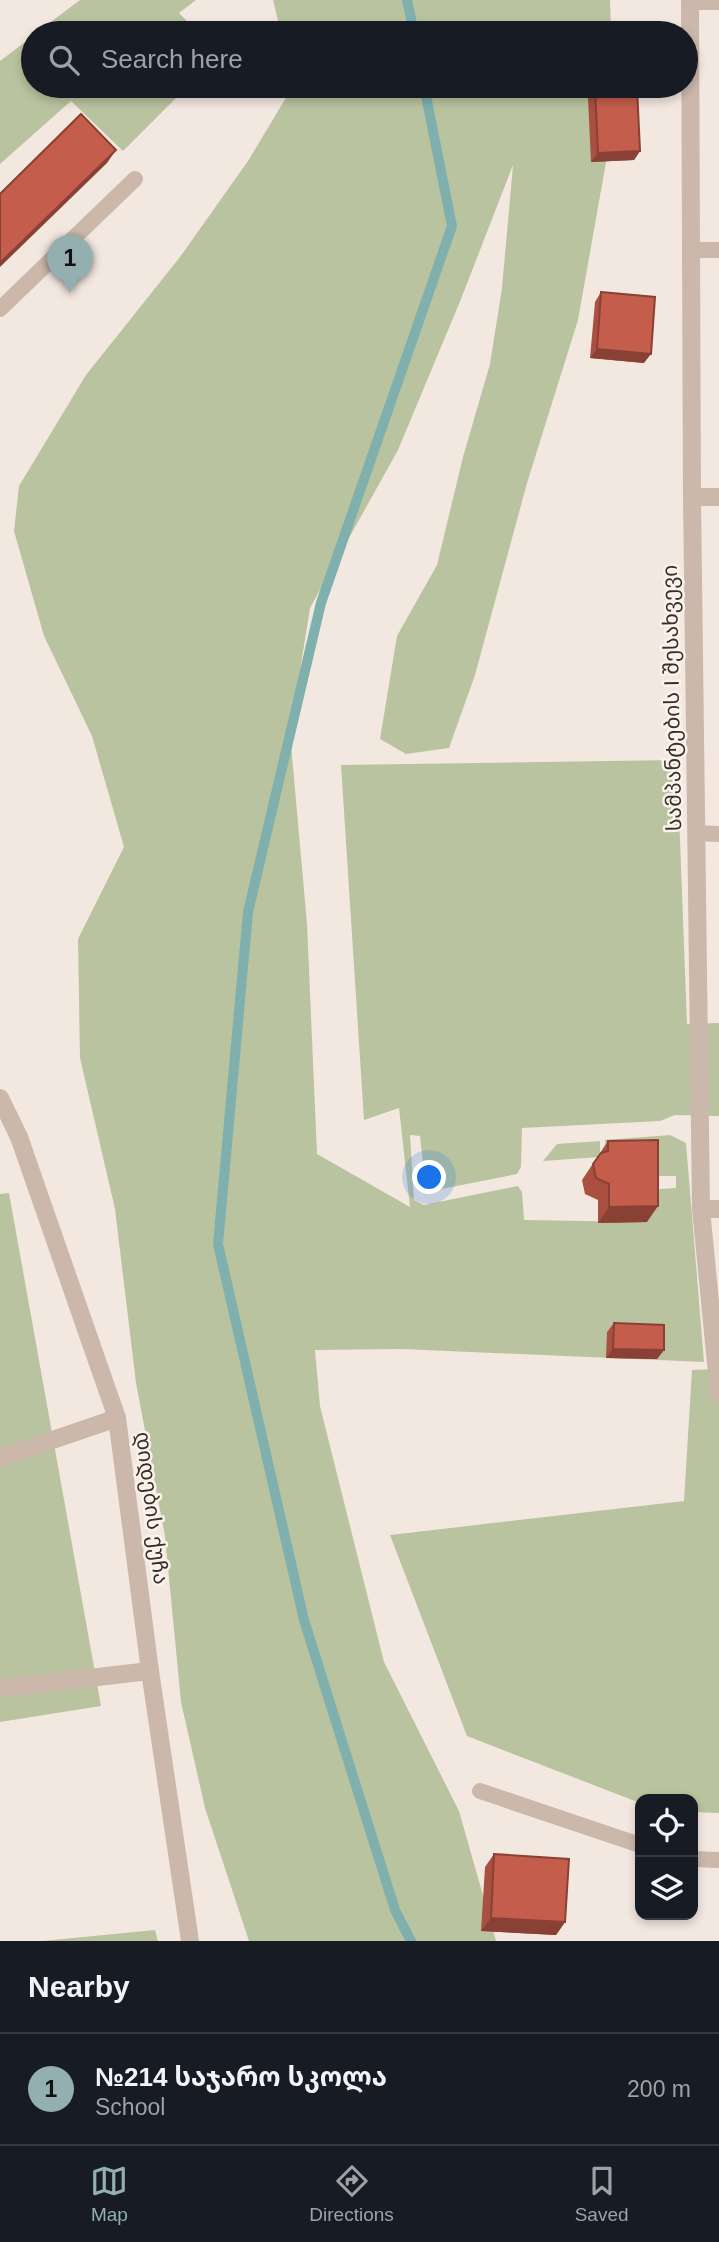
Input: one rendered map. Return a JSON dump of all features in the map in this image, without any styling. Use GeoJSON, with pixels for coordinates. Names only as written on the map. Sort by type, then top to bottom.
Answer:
{"type":"FeatureCollection","features":[{"type":"Feature","properties":{"kind":"street","name":"სამპანტების I შესახვევი"},"geometry":{"type":"LineString","coordinates":[[690,1],[690,21]]}},
{"type":"Feature","properties":{"kind":"street","name":"სამპანტების I შესახვევი"},"geometry":{"type":"LineString","coordinates":[[690,98],[697,833],[719,1394]]}},
{"type":"Feature","properties":{"kind":"street"},"geometry":{"type":"LineString","coordinates":[[692,497],[719,497]]}},
{"type":"Feature","properties":{"kind":"street","name":"დიდების ქუჩა"},"geometry":{"type":"LineString","coordinates":[[0,1098],[19,1137],[117,1418],[150,1671],[190,1941]]}},
{"type":"Feature","properties":{"kind":"street"},"geometry":{"type":"LineString","coordinates":[[0,1140],[19,1137]]}},
{"type":"Feature","properties":{"kind":"street"},"geometry":{"type":"LineString","coordinates":[[0,1458],[117,1418]]}},
{"type":"Feature","properties":{"kind":"street"},"geometry":{"type":"LineString","coordinates":[[0,1688],[150,1671]]}},
{"type":"Feature","properties":{"kind":"lane"},"geometry":{"type":"LineString","coordinates":[[690,1],[719,2]]}},
{"type":"Feature","properties":{"kind":"lane"},"geometry":{"type":"LineString","coordinates":[[0,309],[135,179]]}},
{"type":"Feature","properties":{"kind":"lane"},"geometry":{"type":"LineString","coordinates":[[691,250],[719,250]]}},
{"type":"Feature","properties":{"kind":"lane"},"geometry":{"type":"LineString","coordinates":[[697,833],[719,834]]}},
{"type":"Feature","properties":{"kind":"lane"},"geometry":{"type":"LineString","coordinates":[[480,1791],[635,1843]]}},
{"type":"Feature","properties":{"kind":"lane"},"geometry":{"type":"LineString","coordinates":[[698,1859],[719,1860]]}},
{"type":"Feature","properties":{"kind":"green space"},"geometry":{"type":"Polygon","coordinates":[[[80,0],[196,0],[179,13],[187,21],[52,21],[80,0]]]}},
{"type":"Feature","properties":{"kind":"green space"},"geometry":{"type":"Polygon","coordinates":[[[273,0],[610,0],[611,21],[278,21],[273,0]]]}},
{"type":"Feature","properties":{"kind":"green space"},"geometry":{"type":"Polygon","coordinates":[[[21,45],[21,98],[176,98],[123,151],[71,101],[0,164],[0,61],[21,45]]]}},
{"type":"Feature","properties":{"kind":"green space"},"geometry":{"type":"Polygon","coordinates":[[[286,98],[610,98],[608,151],[578,320],[527,483],[475,675],[449,748],[406,754],[380,739],[397,636],[437,565],[463,457],[490,364],[502,288],[513,165],[398,450],[310,608],[290,733],[307,924],[317,1154],[410,1207],[399,1108],[364,1120],[341,765],[677,760],[687,1024],[719,1023],[719,1116],[675,1115],[660,1121],[522,1128],[521,1167],[517,1174],[426,1192],[420,1136],[410,1135],[414,1200],[424,1205],[518,1186],[522,1192],[524,1220],[646,1222],[654,1195],[659,1189],[676,1188],[676,1176],[657,1176],[606,1157],[605,1140],[670,1135],[686,1143],[704,1362],[402,1349],[315,1350],[320,1406],[384,1662],[459,1811],[496,1941],[249,1941],[205,1808],[181,1702],[165,1536],[136,1383],[115,1209],[80,1058],[78,939],[124,847],[92,736],[44,636],[14,531],[19,486],[86,375],[180,257],[248,161],[286,98]]]}},
{"type":"Feature","properties":{"kind":"green space"},"geometry":{"type":"Polygon","coordinates":[[[600,1141],[600,1157],[543,1161],[557,1144],[600,1141]]]}},
{"type":"Feature","properties":{"kind":"green space"},"geometry":{"type":"Polygon","coordinates":[[[9,1193],[101,1706],[0,1722],[0,1194],[9,1193]]]}},
{"type":"Feature","properties":{"kind":"green space"},"geometry":{"type":"Polygon","coordinates":[[[719,1369],[719,1813],[698,1812],[698,1794],[635,1794],[635,1801],[467,1736],[390,1535],[684,1501],[692,1370],[719,1369]]]}},
{"type":"Feature","properties":{"kind":"green space"},"geometry":{"type":"Polygon","coordinates":[[[155,1930],[158,1941],[42,1941],[155,1930]]]}},
{"type":"Feature","properties":{"kind":"building"},"geometry":{"type":"Polygon","coordinates":[[[595,98],[638,98],[640,151],[598,153],[595,98]]]}},
{"type":"Feature","properties":{"kind":"building"},"geometry":{"type":"Polygon","coordinates":[[[81,114],[116,150],[0,263],[0,194],[81,114]]]}},
{"type":"Feature","properties":{"kind":"building"},"geometry":{"type":"Polygon","coordinates":[[[601,292],[655,297],[651,354],[597,349],[601,292]]]}},
{"type":"Feature","properties":{"kind":"building"},"geometry":{"type":"Polygon","coordinates":[[[658,1140],[658,1206],[609,1207],[609,1184],[596,1178],[593,1164],[601,1153],[608,1151],[608,1141],[658,1140]]]}},
{"type":"Feature","properties":{"kind":"building"},"geometry":{"type":"Polygon","coordinates":[[[614,1323],[664,1325],[664,1350],[613,1349],[614,1323]]]}},
{"type":"Feature","properties":{"kind":"building"},"geometry":{"type":"Polygon","coordinates":[[[494,1854],[569,1859],[565,1922],[491,1918],[494,1854]]]}},
{"type":"Feature","properties":{"kind":"waterway"},"geometry":{"type":"LineString","coordinates":[[407,0],[411,21]]}},
{"type":"Feature","properties":{"kind":"waterway"},"geometry":{"type":"LineString","coordinates":[[411,1941],[395,1910],[304,1620],[218,1244],[248,912],[321,603],[452,226],[426,98]]}},
{"type":"Feature","properties":{"kind":"place","name":"№214 საჯარო სკოლა"},"geometry":{"type":"Point","coordinates":[70,293]}}]}
